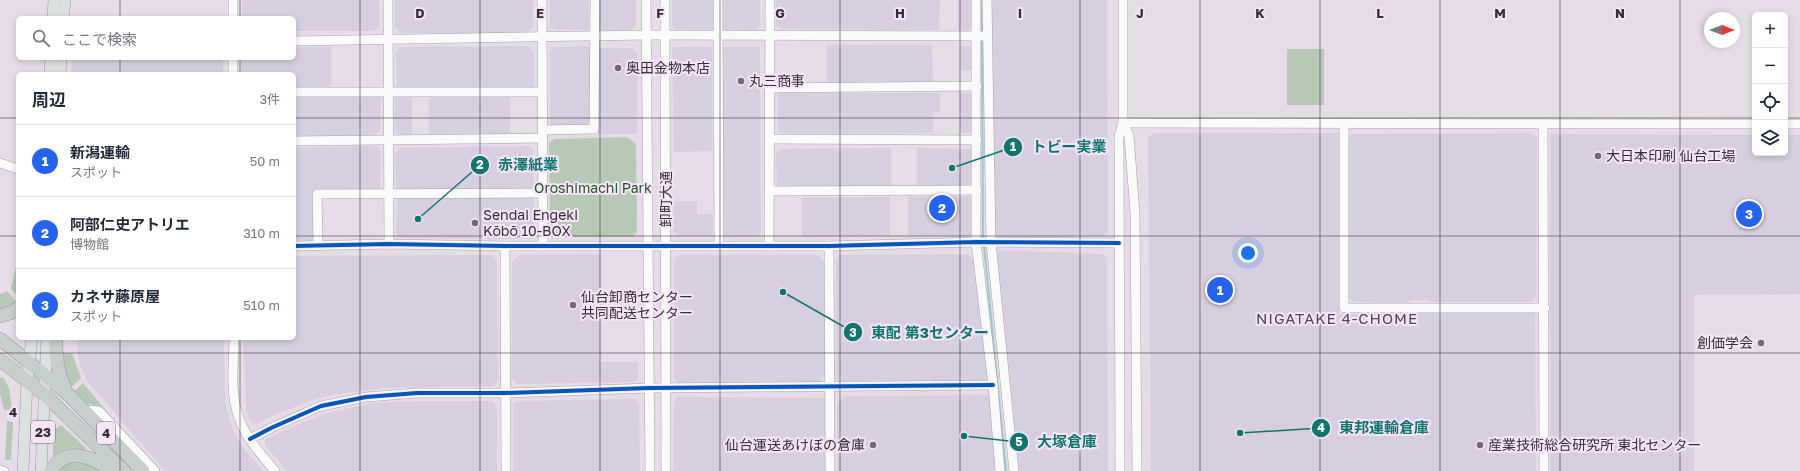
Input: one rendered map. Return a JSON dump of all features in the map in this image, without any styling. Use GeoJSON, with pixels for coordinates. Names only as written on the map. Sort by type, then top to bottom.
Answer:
{"type":"FeatureCollection","features":[{"type":"Feature","properties":{"kind":"highway"},"geometry":{"type":"LineString","coordinates":[[0,316],[7,315],[16,309]]}},
{"type":"Feature","properties":{"kind":"highway","name":"4"},"geometry":{"type":"LineString","coordinates":[[0,339],[68,394],[143,471]]}},
{"type":"Feature","properties":{"kind":"highway"},"geometry":{"type":"LineString","coordinates":[[56,340],[56,364],[58,375],[68,394]]}},
{"type":"Feature","properties":{"kind":"highway","name":"4"},"geometry":{"type":"LineString","coordinates":[[0,360],[44,394],[124,471]]}},
{"type":"Feature","properties":{"kind":"highway"},"geometry":{"type":"LineString","coordinates":[[51,471],[59,460],[76,455],[89,457],[103,464],[110,471]]}},
{"type":"Feature","properties":{"kind":"main road"},"geometry":{"type":"LineString","coordinates":[[53,16],[54,0]]}},
{"type":"Feature","properties":{"kind":"main road"},"geometry":{"type":"LineString","coordinates":[[63,16],[65,0]]}},
{"type":"Feature","properties":{"kind":"main road"},"geometry":{"type":"LineString","coordinates":[[50,60],[50,72]]}},
{"type":"Feature","properties":{"kind":"main road"},"geometry":{"type":"LineString","coordinates":[[60,72],[61,60]]}},
{"type":"Feature","properties":{"kind":"main road"},"geometry":{"type":"LineString","coordinates":[[29,362],[32,340]]}},
{"type":"Feature","properties":{"kind":"main road"},"geometry":{"type":"LineString","coordinates":[[45,374],[47,340]]}},
{"type":"Feature","properties":{"kind":"main road","name":"23"},"geometry":{"type":"LineString","coordinates":[[23,471],[29,362]]}},
{"type":"Feature","properties":{"kind":"main road","name":"23"},"geometry":{"type":"LineString","coordinates":[[41,471],[45,374]]}},
{"type":"Feature","properties":{"kind":"street"},"geometry":{"type":"LineString","coordinates":[[233,0],[233,16]]}},
{"type":"Feature","properties":{"kind":"street"},"geometry":{"type":"LineString","coordinates":[[388,0],[389,244]]}},
{"type":"Feature","properties":{"kind":"street"},"geometry":{"type":"LineString","coordinates":[[542,0],[543,246]]}},
{"type":"Feature","properties":{"kind":"street"},"geometry":{"type":"LineString","coordinates":[[296,141],[389,140],[543,134],[594,128],[595,0]]}},
{"type":"Feature","properties":{"kind":"street"},"geometry":{"type":"LineString","coordinates":[[646,0],[650,471]]}},
{"type":"Feature","properties":{"kind":"street","name":"卸町大通"},"geometry":{"type":"LineString","coordinates":[[665,0],[666,471]]}},
{"type":"Feature","properties":{"kind":"street"},"geometry":{"type":"LineString","coordinates":[[718,0],[719,245]]}},
{"type":"Feature","properties":{"kind":"street"},"geometry":{"type":"LineString","coordinates":[[769,246],[770,0]]}},
{"type":"Feature","properties":{"kind":"street"},"geometry":{"type":"LineString","coordinates":[[976,0],[977,190],[1014,471]]}},
{"type":"Feature","properties":{"kind":"street"},"geometry":{"type":"LineString","coordinates":[[987,0],[984,242],[1000,471]]}},
{"type":"Feature","properties":{"kind":"street"},"geometry":{"type":"LineString","coordinates":[[1120,471],[1119,136],[1123,123],[1123,0]]}},
{"type":"Feature","properties":{"kind":"street"},"geometry":{"type":"LineString","coordinates":[[296,40],[388,40],[542,35],[987,36]]}},
{"type":"Feature","properties":{"kind":"street"},"geometry":{"type":"LineString","coordinates":[[233,60],[233,72]]}},
{"type":"Feature","properties":{"kind":"street"},"geometry":{"type":"LineString","coordinates":[[770,88],[977,86]]}},
{"type":"Feature","properties":{"kind":"street"},"geometry":{"type":"LineString","coordinates":[[296,92],[542,92]]}},
{"type":"Feature","properties":{"kind":"street"},"geometry":{"type":"LineString","coordinates":[[1123,123],[1752,124]]}},
{"type":"Feature","properties":{"kind":"street"},"geometry":{"type":"LineString","coordinates":[[1123,123],[1129,136],[1135,213],[1137,471]]}},
{"type":"Feature","properties":{"kind":"street"},"geometry":{"type":"LineString","coordinates":[[1344,123],[1344,308],[1545,308]]}},
{"type":"Feature","properties":{"kind":"street"},"geometry":{"type":"LineString","coordinates":[[1544,124],[1544,471]]}},
{"type":"Feature","properties":{"kind":"street"},"geometry":{"type":"LineString","coordinates":[[1788,124],[1800,124]]}},
{"type":"Feature","properties":{"kind":"street"},"geometry":{"type":"LineString","coordinates":[[770,139],[977,140]]}},
{"type":"Feature","properties":{"kind":"street"},"geometry":{"type":"LineString","coordinates":[[0,163],[16,168]]}},
{"type":"Feature","properties":{"kind":"street"},"geometry":{"type":"LineString","coordinates":[[770,191],[977,190]]}},
{"type":"Feature","properties":{"kind":"street"},"geometry":{"type":"LineString","coordinates":[[318,245],[317,194],[543,193]]}},
{"type":"Feature","properties":{"kind":"street"},"geometry":{"type":"LineString","coordinates":[[296,246],[389,244],[505,246],[829,246],[984,242],[1119,243]]}},
{"type":"Feature","properties":{"kind":"street"},"geometry":{"type":"LineString","coordinates":[[505,246],[506,471]]}},
{"type":"Feature","properties":{"kind":"street"},"geometry":{"type":"LineString","coordinates":[[829,246],[830,471]]}},
{"type":"Feature","properties":{"kind":"street"},"geometry":{"type":"LineString","coordinates":[[234,340],[234,385],[236,411],[250,439],[275,471]]}},
{"type":"Feature","properties":{"kind":"street"},"geometry":{"type":"LineString","coordinates":[[250,439],[321,406],[366,397],[416,393],[505,393],[649,388],[993,385]]}},
{"type":"Feature","properties":{"kind":"street"},"geometry":{"type":"LineString","coordinates":[[83,410],[99,411],[155,471]]}},
{"type":"Feature","properties":{"kind":"street"},"geometry":{"type":"LineString","coordinates":[[0,470],[4,471]]}},
{"type":"Feature","properties":{"kind":"shaded area"},"geometry":{"type":"Polygon","coordinates":[[[242,0],[379,0],[379,27],[374,31],[296,31],[296,16],[242,16],[242,0]]]}},
{"type":"Feature","properties":{"kind":"shaded area"},"geometry":{"type":"Polygon","coordinates":[[[395,0],[533,0],[533,26],[527,33],[401,33],[395,27],[395,0]]]}},
{"type":"Feature","properties":{"kind":"shaded area"},"geometry":{"type":"Polygon","coordinates":[[[550,0],[589,0],[589,30],[556,30],[550,26],[550,0]]]}},
{"type":"Feature","properties":{"kind":"shaded area"},"geometry":{"type":"Polygon","coordinates":[[[597,0],[636,0],[636,25],[630,31],[598,30],[597,0]]]}},
{"type":"Feature","properties":{"kind":"shaded area"},"geometry":{"type":"Polygon","coordinates":[[[672,0],[713,0],[713,32],[676,32],[672,26],[672,0]]]}},
{"type":"Feature","properties":{"kind":"shaded area"},"geometry":{"type":"Polygon","coordinates":[[[721,0],[760,0],[760,25],[757,30],[722,30],[721,0]]]}},
{"type":"Feature","properties":{"kind":"shaded area"},"geometry":{"type":"Polygon","coordinates":[[[776,0],[940,0],[939,30],[782,29],[776,26],[776,0]]]}},
{"type":"Feature","properties":{"kind":"shaded area"},"geometry":{"type":"Polygon","coordinates":[[[958,0],[971,0],[972,26],[968,30],[958,30],[958,0]]]}},
{"type":"Feature","properties":{"kind":"shaded area"},"geometry":{"type":"Polygon","coordinates":[[[991,0],[1107,0],[1108,232],[1103,236],[997,237],[993,233],[991,0]]]}},
{"type":"Feature","properties":{"kind":"shaded area"},"geometry":{"type":"Polygon","coordinates":[[[827,45],[932,45],[933,85],[827,85],[827,45]]]}},
{"type":"Feature","properties":{"kind":"shaded area"},"geometry":{"type":"Polygon","coordinates":[[[960,45],[973,47],[973,70],[961,70],[960,45]]]}},
{"type":"Feature","properties":{"kind":"shaded area"},"geometry":{"type":"Polygon","coordinates":[[[529,46],[534,52],[534,87],[397,87],[396,52],[400,47],[529,46]]]}},
{"type":"Feature","properties":{"kind":"shaded area"},"geometry":{"type":"Polygon","coordinates":[[[587,46],[590,50],[591,120],[584,126],[550,126],[550,51],[554,47],[587,46]]]}},
{"type":"Feature","properties":{"kind":"shaded area"},"geometry":{"type":"Polygon","coordinates":[[[296,47],[331,47],[331,89],[296,88],[296,72],[241,72],[241,60],[296,60],[296,47]]]}},
{"type":"Feature","properties":{"kind":"shaded area"},"geometry":{"type":"Polygon","coordinates":[[[675,47],[712,47],[712,151],[674,152],[672,50],[675,47]]]}},
{"type":"Feature","properties":{"kind":"shaded area"},"geometry":{"type":"Polygon","coordinates":[[[723,47],[760,47],[761,233],[758,236],[722,237],[723,47]]]}},
{"type":"Feature","properties":{"kind":"shaded area"},"geometry":{"type":"Polygon","coordinates":[[[598,48],[632,48],[637,53],[637,134],[598,134],[598,48]]]}},
{"type":"Feature","properties":{"kind":"shaded area"},"geometry":{"type":"Polygon","coordinates":[[[72,60],[223,60],[223,72],[71,72],[72,60]]]}},
{"type":"Feature","properties":{"kind":"shaded area"},"geometry":{"type":"Polygon","coordinates":[[[778,93],[940,93],[940,112],[933,112],[933,133],[785,134],[778,131],[778,93]]]}},
{"type":"Feature","properties":{"kind":"shaded area"},"geometry":{"type":"Polygon","coordinates":[[[960,93],[974,93],[974,129],[971,132],[960,133],[960,93]]]}},
{"type":"Feature","properties":{"kind":"shaded area"},"geometry":{"type":"Polygon","coordinates":[[[381,94],[380,130],[374,135],[296,137],[296,95],[381,94]]]}},
{"type":"Feature","properties":{"kind":"shaded area"},"geometry":{"type":"Polygon","coordinates":[[[395,96],[412,96],[412,134],[400,135],[395,131],[395,96]]]}},
{"type":"Feature","properties":{"kind":"shaded area"},"geometry":{"type":"Polygon","coordinates":[[[429,96],[510,96],[510,135],[429,134],[429,96]]]}},
{"type":"Feature","properties":{"kind":"shaded area"},"geometry":{"type":"Polygon","coordinates":[[[1153,133],[1340,133],[1339,314],[1535,313],[1536,471],[1151,471],[1148,138],[1153,133]]]}},
{"type":"Feature","properties":{"kind":"shaded area"},"geometry":{"type":"Polygon","coordinates":[[[1529,133],[1537,137],[1536,297],[1531,302],[1431,302],[1426,300],[1412,300],[1408,303],[1354,302],[1349,298],[1349,137],[1352,134],[1529,133]]]}},
{"type":"Feature","properties":{"kind":"shaded area"},"geometry":{"type":"Polygon","coordinates":[[[1550,134],[1752,135],[1752,156],[1788,156],[1788,135],[1800,135],[1800,294],[1694,295],[1694,471],[1550,471],[1550,134]]]}},
{"type":"Feature","properties":{"kind":"shaded area"},"geometry":{"type":"Polygon","coordinates":[[[375,146],[381,150],[380,189],[315,190],[315,241],[296,241],[296,148],[375,146]]]}},
{"type":"Feature","properties":{"kind":"shaded area"},"geometry":{"type":"Polygon","coordinates":[[[529,146],[533,149],[534,190],[396,190],[395,154],[401,148],[529,146]]]}},
{"type":"Feature","properties":{"kind":"shaded area"},"geometry":{"type":"Polygon","coordinates":[[[891,148],[891,188],[777,189],[776,154],[782,149],[891,148]]]}},
{"type":"Feature","properties":{"kind":"shaded area"},"geometry":{"type":"Polygon","coordinates":[[[917,148],[971,149],[974,151],[974,188],[917,188],[917,148]]]}},
{"type":"Feature","properties":{"kind":"shaded area"},"geometry":{"type":"Polygon","coordinates":[[[534,196],[534,234],[530,239],[401,238],[396,234],[397,198],[534,196]]]}},
{"type":"Feature","properties":{"kind":"shaded area"},"geometry":{"type":"Polygon","coordinates":[[[974,196],[974,231],[970,236],[908,236],[908,197],[974,196]]]}},
{"type":"Feature","properties":{"kind":"shaded area"},"geometry":{"type":"Polygon","coordinates":[[[890,197],[890,235],[802,237],[802,198],[890,197]]]}},
{"type":"Feature","properties":{"kind":"shaded area"},"geometry":{"type":"Polygon","coordinates":[[[674,201],[697,201],[697,214],[713,214],[713,236],[678,236],[673,232],[674,201]]]}},
{"type":"Feature","properties":{"kind":"shaded area"},"geometry":{"type":"Polygon","coordinates":[[[998,250],[1102,254],[1107,257],[1108,471],[1016,471],[994,257],[998,250]]]}},
{"type":"Feature","properties":{"kind":"shaded area"},"geometry":{"type":"Polygon","coordinates":[[[601,254],[601,362],[638,362],[638,380],[634,382],[517,384],[512,379],[512,262],[519,255],[601,254]]]}},
{"type":"Feature","properties":{"kind":"shaded area"},"geometry":{"type":"Polygon","coordinates":[[[968,254],[975,261],[988,379],[987,383],[844,384],[836,379],[836,260],[840,255],[968,254]]]}},
{"type":"Feature","properties":{"kind":"shaded area"},"geometry":{"type":"Polygon","coordinates":[[[492,255],[497,260],[498,380],[493,386],[385,388],[333,395],[313,400],[276,414],[258,424],[251,423],[246,410],[243,340],[296,340],[296,256],[492,255]]]}},
{"type":"Feature","properties":{"kind":"shaded area"},"geometry":{"type":"Polygon","coordinates":[[[677,255],[818,255],[826,263],[825,375],[818,383],[679,384],[674,379],[674,260],[677,255]]]}},
{"type":"Feature","properties":{"kind":"shaded area"},"geometry":{"type":"Polygon","coordinates":[[[78,340],[224,340],[225,401],[228,414],[233,430],[245,450],[263,471],[165,471],[87,381],[80,365],[77,350],[78,340]]]}},
{"type":"Feature","properties":{"kind":"shaded area"},"geometry":{"type":"Polygon","coordinates":[[[991,395],[997,471],[838,471],[837,403],[844,396],[991,395]]]}},
{"type":"Feature","properties":{"kind":"shaded area"},"geometry":{"type":"Polygon","coordinates":[[[677,397],[825,398],[825,471],[673,471],[674,402],[677,397]]]}},
{"type":"Feature","properties":{"kind":"shaded area"},"geometry":{"type":"Polygon","coordinates":[[[635,399],[639,404],[640,471],[513,471],[513,405],[517,401],[635,399]]]}},
{"type":"Feature","properties":{"kind":"shaded area"},"geometry":{"type":"Polygon","coordinates":[[[415,401],[492,401],[497,406],[497,471],[287,471],[265,445],[265,439],[323,414],[372,403],[415,401]]]}},
{"type":"Feature","properties":{"kind":"green space"},"geometry":{"type":"Polygon","coordinates":[[[1287,49],[1324,49],[1324,105],[1287,105],[1287,49]]]}},
{"type":"Feature","properties":{"kind":"green space","name":"Oroshimachi Park"},"geometry":{"type":"Polygon","coordinates":[[[627,137],[636,144],[637,231],[633,237],[555,237],[550,232],[549,143],[554,139],[627,137]]]}},
{"type":"Feature","properties":{"kind":"green space"},"geometry":{"type":"Polygon","coordinates":[[[16,267],[16,294],[11,288],[16,267]]]}},
{"type":"Feature","properties":{"kind":"green space"},"geometry":{"type":"Polygon","coordinates":[[[7,291],[16,304],[0,312],[0,294],[7,291]]]}},
{"type":"Feature","properties":{"kind":"green space"},"geometry":{"type":"Polygon","coordinates":[[[62,353],[72,353],[81,378],[72,387],[65,373],[62,353]]]}},
{"type":"Feature","properties":{"kind":"green space"},"geometry":{"type":"Polygon","coordinates":[[[3,377],[9,388],[12,410],[4,410],[0,394],[0,378],[3,377]]]}},
{"type":"Feature","properties":{"kind":"green space"},"geometry":{"type":"Polygon","coordinates":[[[83,383],[105,409],[102,411],[99,407],[86,403],[75,391],[83,383]]]}},
{"type":"Feature","properties":{"kind":"green space"},"geometry":{"type":"Polygon","coordinates":[[[7,421],[13,422],[11,460],[5,460],[7,421]]]}},
{"type":"Feature","properties":{"kind":"green space"},"geometry":{"type":"Polygon","coordinates":[[[61,425],[86,448],[84,452],[55,459],[53,458],[53,431],[61,425]]]}},
{"type":"Feature","properties":{"kind":"green space"},"geometry":{"type":"Polygon","coordinates":[[[76,459],[104,471],[61,471],[58,468],[76,459]]]}},
{"type":"Feature","properties":{"kind":"waterway"},"geometry":{"type":"LineString","coordinates":[[982,0],[982,33]]}},
{"type":"Feature","properties":{"kind":"waterway"},"geometry":{"type":"LineString","coordinates":[[982,39],[983,239]]}},
{"type":"Feature","properties":{"kind":"waterway"},"geometry":{"type":"LineString","coordinates":[[984,245],[1006,471]]}},
{"type":"Feature","properties":{"kind":"cycle path"},"geometry":{"type":"LineString","coordinates":[[296,246],[389,244],[505,246],[829,246],[976,242],[1119,243]]}},
{"type":"Feature","properties":{"kind":"cycle path"},"geometry":{"type":"LineString","coordinates":[[250,439],[321,406],[366,397],[417,393],[505,393],[649,388],[993,385]]}},
{"type":"Feature","properties":{"kind":"place","name":"奥田金物本店"},"geometry":{"type":"Point","coordinates":[618,68]}},
{"type":"Feature","properties":{"kind":"place","name":"丸三商事"},"geometry":{"type":"Point","coordinates":[741,81]}},
{"type":"Feature","properties":{"kind":"place","name":"大日本印刷 仙台工場"},"geometry":{"type":"Point","coordinates":[1598,156]}},
{"type":"Feature","properties":{"kind":"place","name":"トビー実業"},"geometry":{"type":"Point","coordinates":[952,168]}},
{"type":"Feature","properties":{"kind":"place","name":"阿部仁史アトリエ"},"geometry":{"type":"Point","coordinates":[942,208]}},
{"type":"Feature","properties":{"kind":"place","name":"カネサ藤原屋"},"geometry":{"type":"Point","coordinates":[1749,214]}},
{"type":"Feature","properties":{"kind":"place","name":"赤澤紙業"},"geometry":{"type":"Point","coordinates":[418,219]}},
{"type":"Feature","properties":{"kind":"place","name":"Sendai Engeki Kōbō 10-BOX"},"geometry":{"type":"Point","coordinates":[475,223]}},
{"type":"Feature","properties":{"kind":"place","name":"新潟運輸"},"geometry":{"type":"Point","coordinates":[1220,290]}},
{"type":"Feature","properties":{"kind":"place","name":"東配 第3センター"},"geometry":{"type":"Point","coordinates":[783,292]}},
{"type":"Feature","properties":{"kind":"place","name":"仙台卸商センター 共同配送センター"},"geometry":{"type":"Point","coordinates":[573,305]}},
{"type":"Feature","properties":{"kind":"place","name":"創価学会"},"geometry":{"type":"Point","coordinates":[1761,343]}},
{"type":"Feature","properties":{"kind":"place","name":"東邦運輸倉庫"},"geometry":{"type":"Point","coordinates":[1240,433]}},
{"type":"Feature","properties":{"kind":"place","name":"大塚倉庫"},"geometry":{"type":"Point","coordinates":[964,436]}},
{"type":"Feature","properties":{"kind":"place","name":"仙台運送あけぼの倉庫"},"geometry":{"type":"Point","coordinates":[873,445]}},
{"type":"Feature","properties":{"kind":"place","name":"産業技術総合研究所 東北センター"},"geometry":{"type":"Point","coordinates":[1480,445]}},
{"type":"Feature","properties":{"kind":"district","name":"NIGATAKE 4-CHOME"},"geometry":{"type":"Point","coordinates":[1337,319]}}]}
